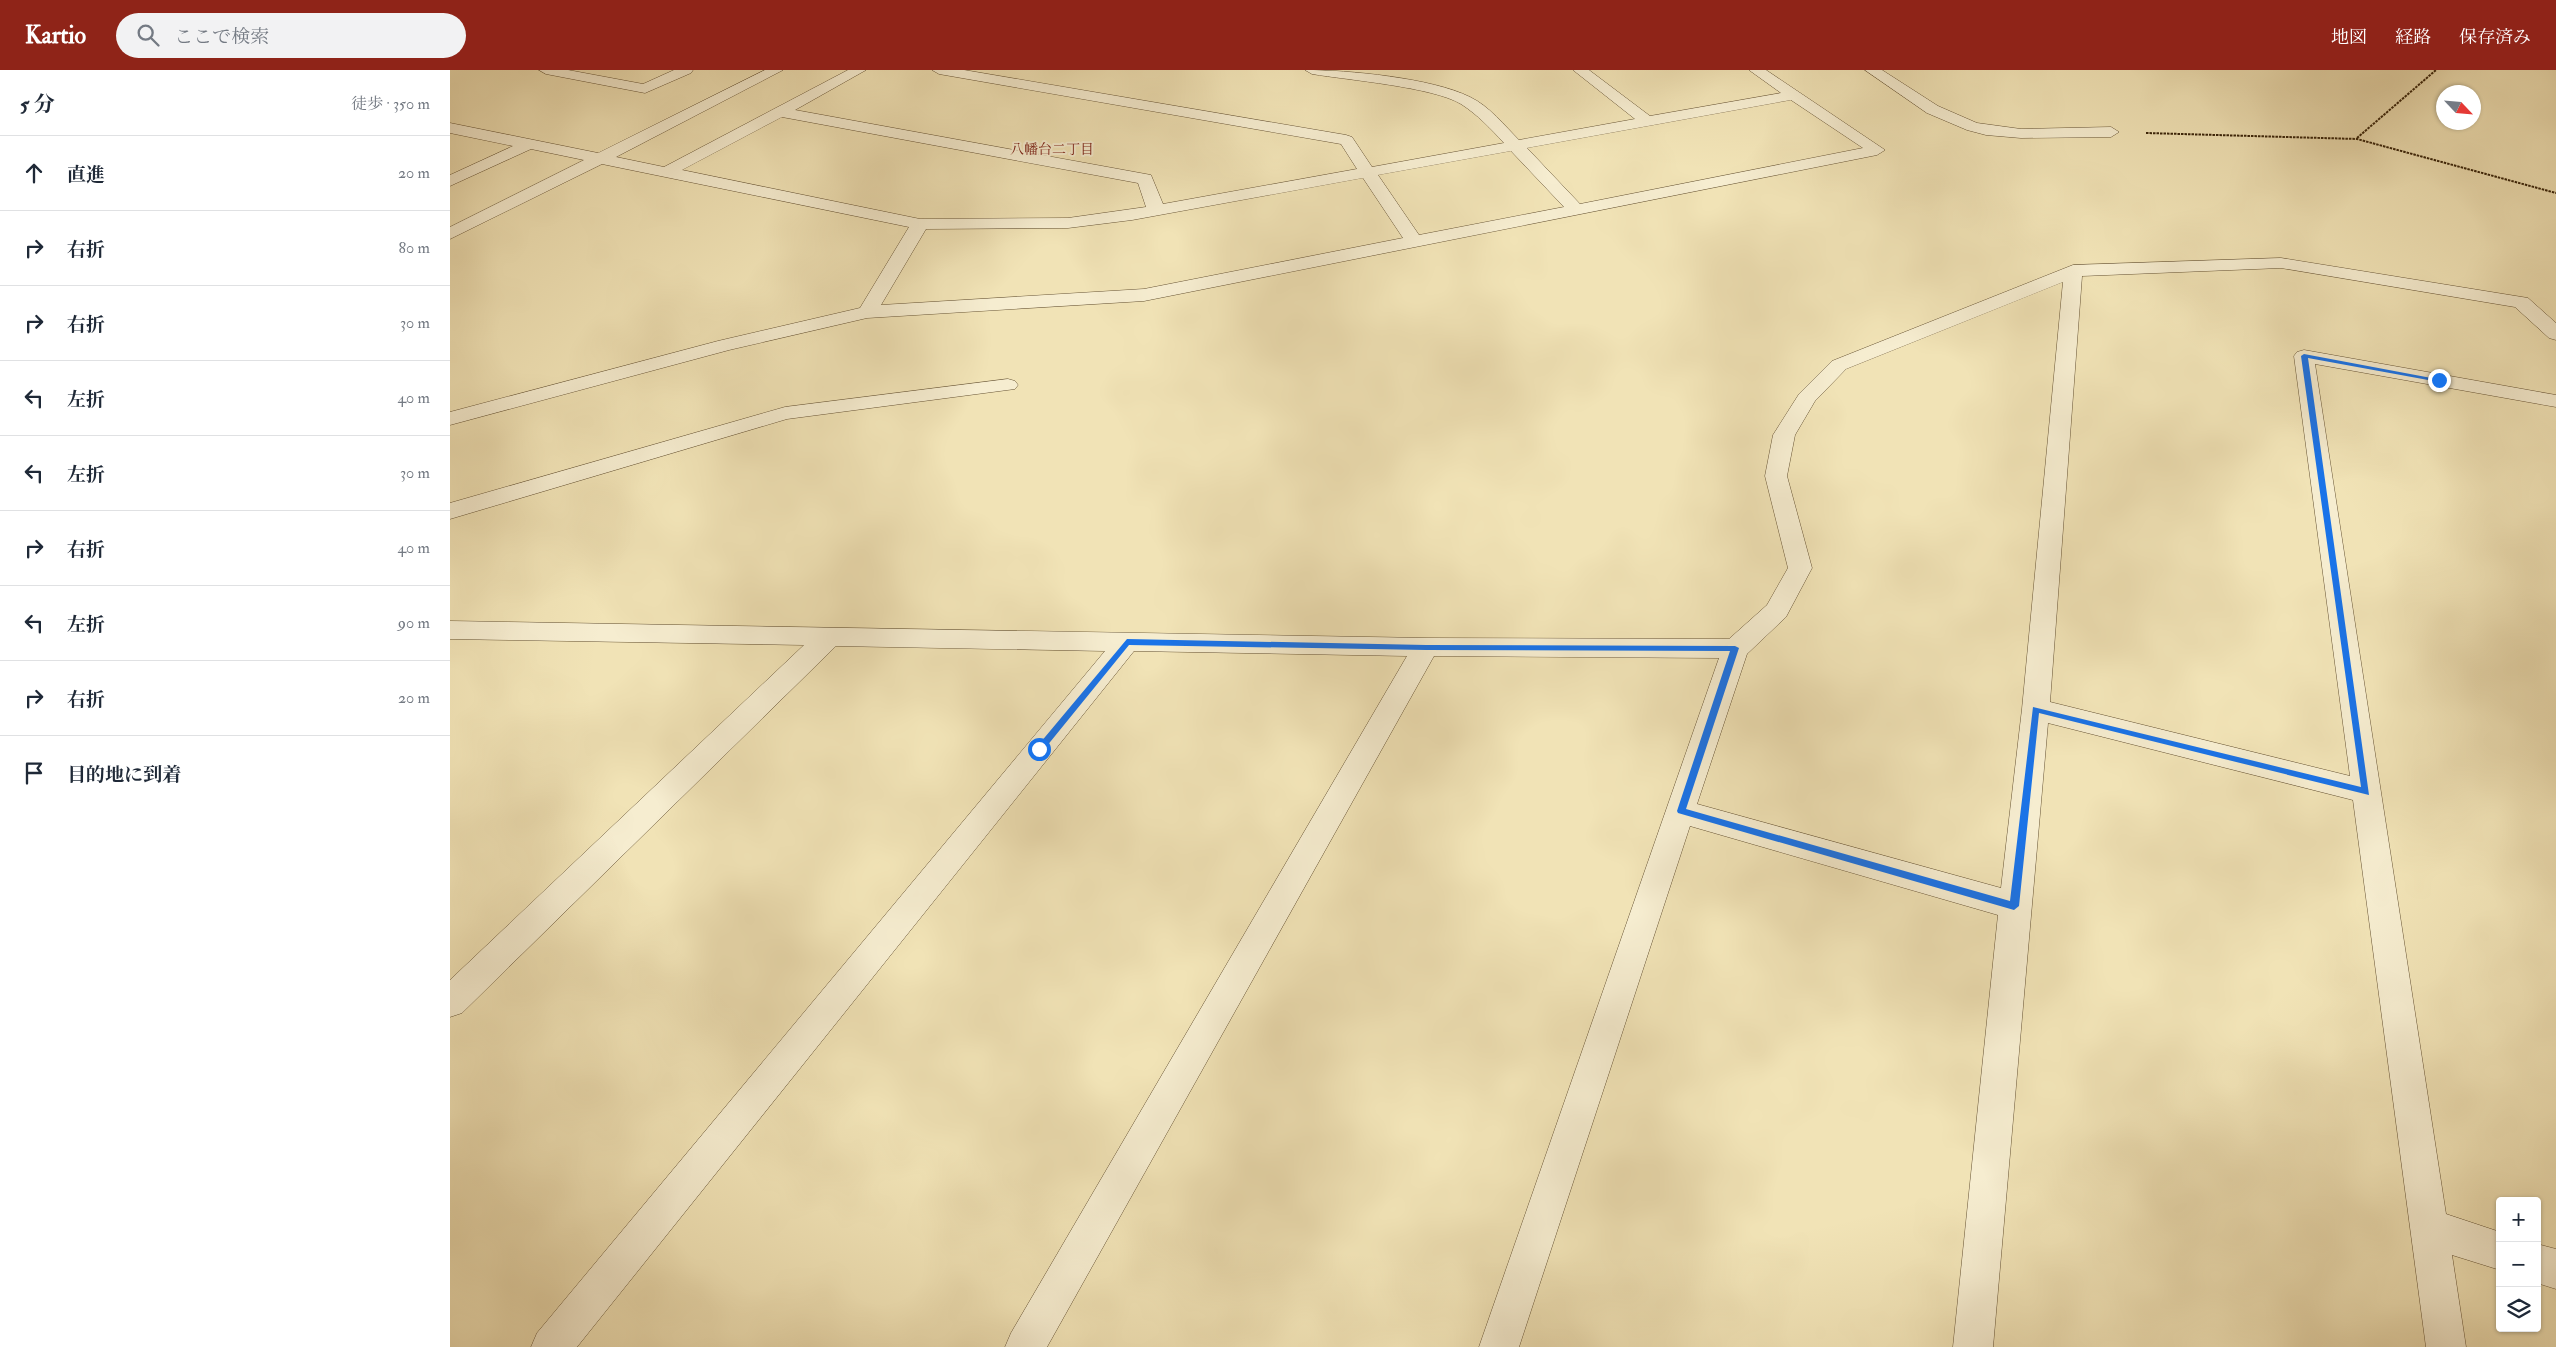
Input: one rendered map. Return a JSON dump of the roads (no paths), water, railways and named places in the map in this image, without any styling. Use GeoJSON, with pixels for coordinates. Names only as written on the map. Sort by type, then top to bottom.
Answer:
{"type":"FeatureCollection","features":[{"type":"Feature","properties":{"kind":"street"},"geometry":{"type":"LineString","coordinates":[[546,70],[645,88],[686,70]]}},
{"type":"Feature","properties":{"kind":"street"},"geometry":{"type":"LineString","coordinates":[[450,234],[776,70]]}},
{"type":"Feature","properties":{"kind":"street"},"geometry":{"type":"LineString","coordinates":[[667,172],[859,70]]}},
{"type":"Feature","properties":{"kind":"street"},"geometry":{"type":"LineString","coordinates":[[939,70],[1346,140],[1414,241]]}},
{"type":"Feature","properties":{"kind":"street"},"geometry":{"type":"LineString","coordinates":[[1312,70],[1427,88],[1465,100],[1486,115],[1576,209]]}},
{"type":"Feature","properties":{"kind":"street"},"geometry":{"type":"LineString","coordinates":[[1580,70],[1647,121]]}},
{"type":"Feature","properties":{"kind":"street"},"geometry":{"type":"LineString","coordinates":[[450,419],[725,345],[867,312],[1144,295],[1877,150],[1756,70]]}},
{"type":"Feature","properties":{"kind":"street"},"geometry":{"type":"LineString","coordinates":[[1872,70],[1950,118],[1973,128],[2001,132],[2111,132]]}},
{"type":"Feature","properties":{"kind":"street"},"geometry":{"type":"LineString","coordinates":[[450,128],[920,224],[1068,222],[1156,210],[1793,95]]}},
{"type":"Feature","properties":{"kind":"street"},"geometry":{"type":"LineString","coordinates":[[779,112],[1145,180],[1156,210]]}},
{"type":"Feature","properties":{"kind":"street"},"geometry":{"type":"LineString","coordinates":[[450,181],[530,144]]}},
{"type":"Feature","properties":{"kind":"street"},"geometry":{"type":"LineString","coordinates":[[867,312],[920,224]]}},
{"type":"Feature","properties":{"kind":"street"},"geometry":{"type":"LineString","coordinates":[[1499,1347],[1735,648],[1777,611],[1800,568],[1776,476],[1784,434],[1806,398],[1839,365],[2073,271],[2281,263],[2521,302],[2556,334]]}},
{"type":"Feature","properties":{"kind":"street"},"geometry":{"type":"LineString","coordinates":[[1973,1347],[2014,906],[2036,709],[2073,271]]}},
{"type":"Feature","properties":{"kind":"street"},"geometry":{"type":"LineString","coordinates":[[2446,1347],[2304,356],[2556,402]]}},
{"type":"Feature","properties":{"kind":"street"},"geometry":{"type":"LineString","coordinates":[[450,511],[785,412],[1008,385]]}},
{"type":"Feature","properties":{"kind":"street"},"geometry":{"type":"LineString","coordinates":[[450,630],[1426,647],[1735,648]]}},
{"type":"Feature","properties":{"kind":"street"},"geometry":{"type":"LineString","coordinates":[[450,1002],[830,636]]}},
{"type":"Feature","properties":{"kind":"street"},"geometry":{"type":"LineString","coordinates":[[551,1347],[1127,642]]}},
{"type":"Feature","properties":{"kind":"street"},"geometry":{"type":"LineString","coordinates":[[1025,1347],[1426,647]]}},
{"type":"Feature","properties":{"kind":"street"},"geometry":{"type":"LineString","coordinates":[[2036,709],[2366,792]]}},
{"type":"Feature","properties":{"kind":"street"},"geometry":{"type":"LineString","coordinates":[[1681,811],[2014,906]]}},
{"type":"Feature","properties":{"kind":"street"},"geometry":{"type":"LineString","coordinates":[[2430,1228],[2496,1250]]}},
{"type":"Feature","properties":{"kind":"street"},"geometry":{"type":"LineString","coordinates":[[2541,1264],[2556,1269]]}},
{"type":"Feature","properties":{"kind":"district","name":"八幡台二丁目"},"geometry":{"type":"Point","coordinates":[1052,149]}}]}
